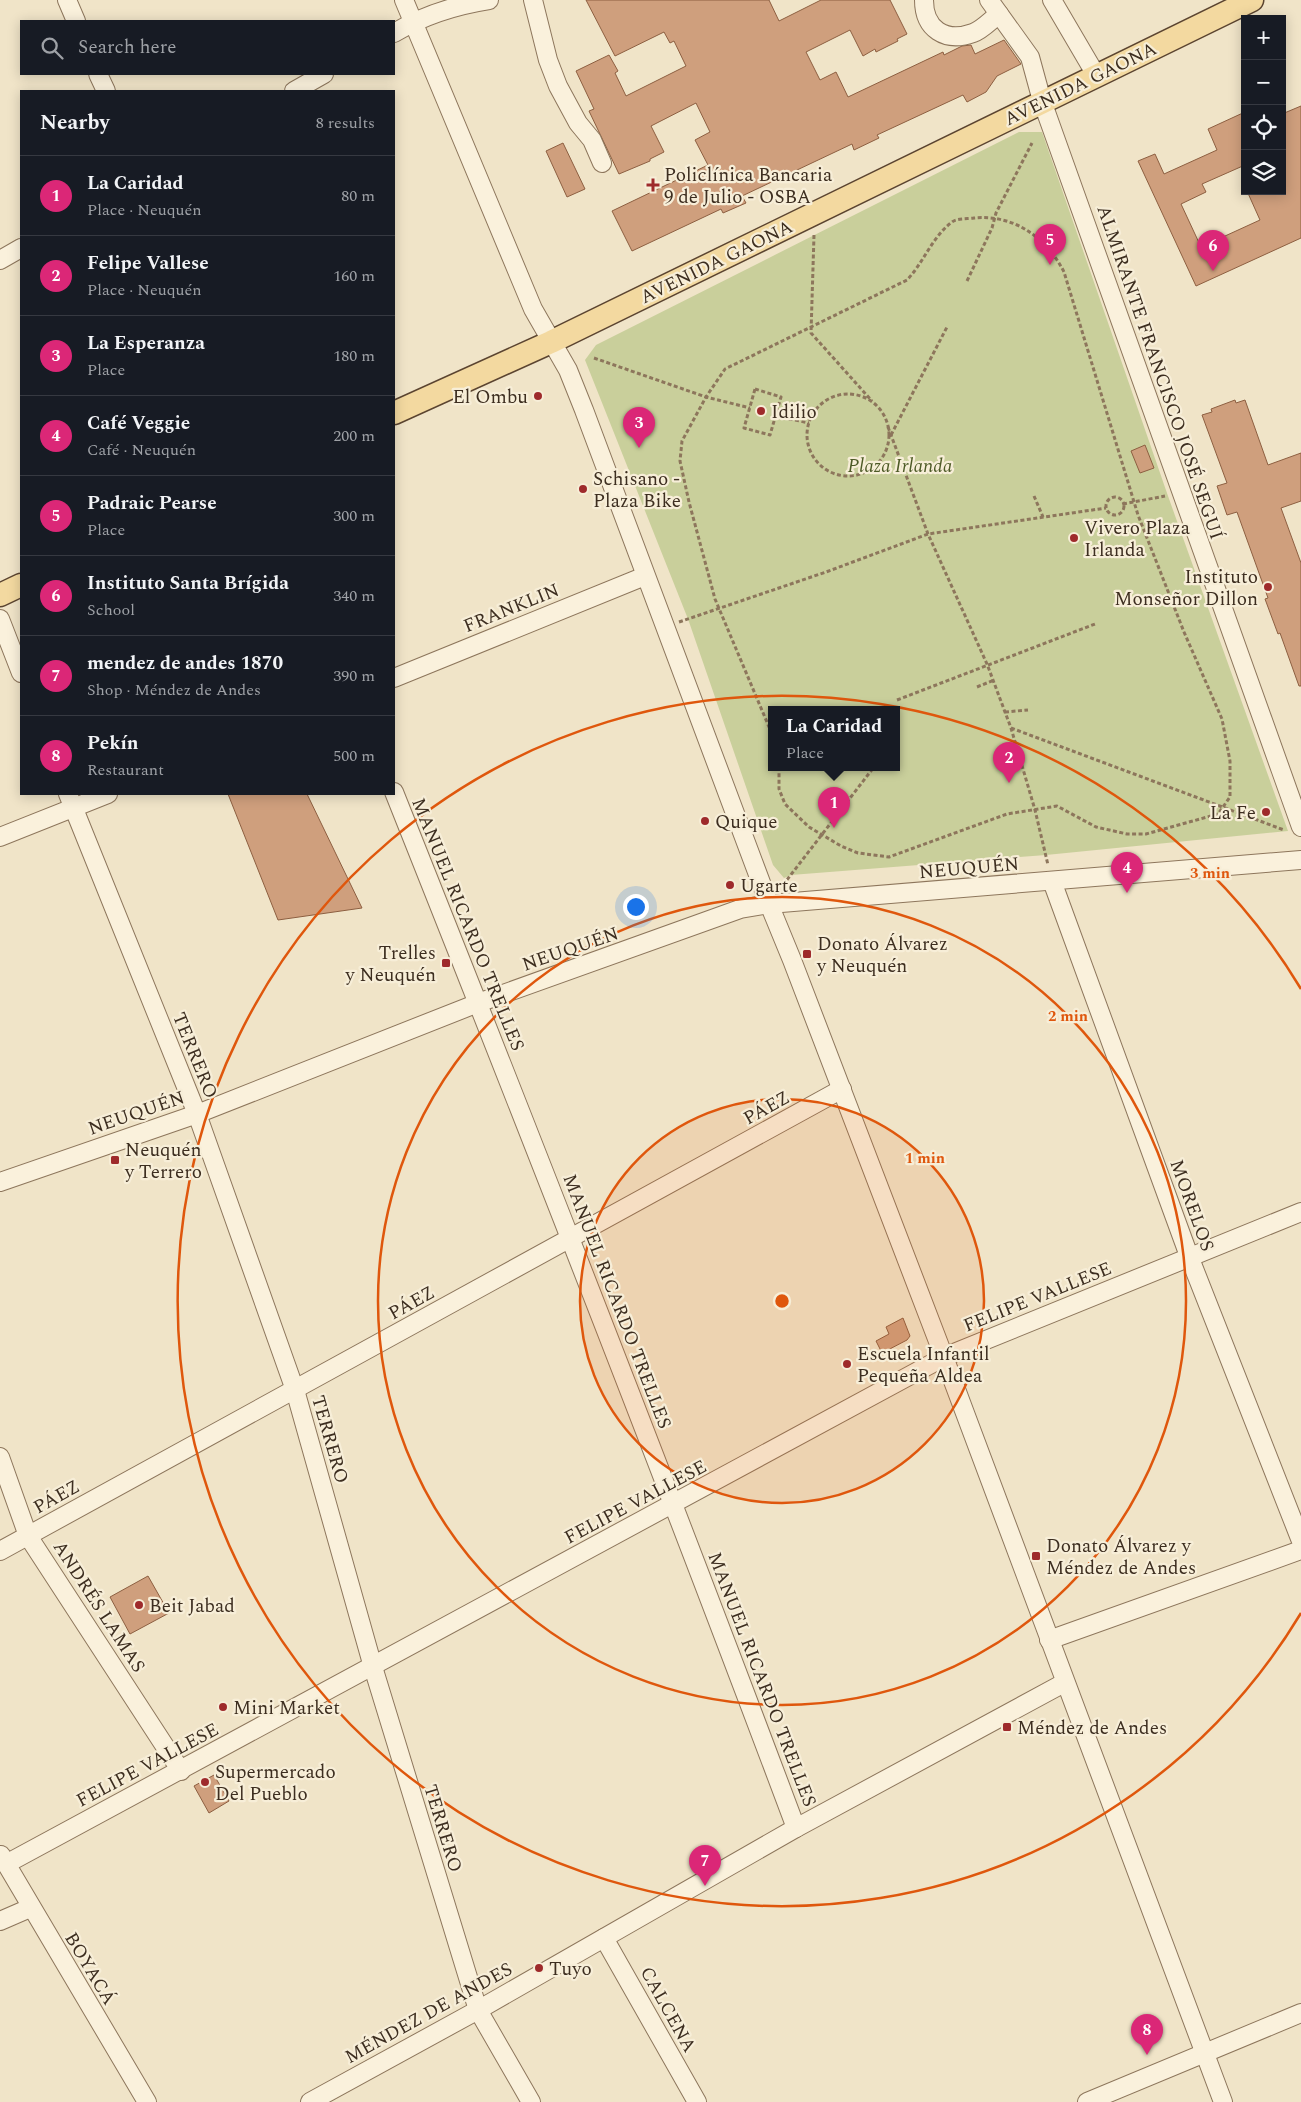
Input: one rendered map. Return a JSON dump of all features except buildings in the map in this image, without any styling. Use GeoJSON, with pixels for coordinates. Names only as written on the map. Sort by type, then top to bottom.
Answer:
{"type":"FeatureCollection","features":[{"type":"Feature","properties":{"kind":"main road","name":"AVENIDA GAONA"},"geometry":{"type":"LineString","coordinates":[[395,413],[551,342],[1252,0]]}},
{"type":"Feature","properties":{"kind":"main road"},"geometry":{"type":"LineString","coordinates":[[0,595],[20,585]]}},
{"type":"Feature","properties":{"kind":"street"},"geometry":{"type":"LineString","coordinates":[[67,0],[76,20]]}},
{"type":"Feature","properties":{"kind":"street"},"geometry":{"type":"LineString","coordinates":[[404,0],[533,309],[571,378],[769,904],[944,1357],[1064,1683],[1223,2102]]}},
{"type":"Feature","properties":{"kind":"street"},"geometry":{"type":"LineString","coordinates":[[395,31],[413,22],[476,2],[489,0]]}},
{"type":"Feature","properties":{"kind":"street"},"geometry":{"type":"LineString","coordinates":[[533,0],[548,60],[558,86],[578,123],[592,140],[602,163]]}},
{"type":"Feature","properties":{"kind":"street"},"geometry":{"type":"LineString","coordinates":[[924,0],[924,10],[930,25],[942,34],[958,36],[974,33],[994,7]]}},
{"type":"Feature","properties":{"kind":"street"},"geometry":{"type":"LineString","coordinates":[[1052,0],[1096,75]]}},
{"type":"Feature","properties":{"kind":"street","name":"ALMIRANTE FRANCISCO JOSÉ SEGUÍ"},"geometry":{"type":"LineString","coordinates":[[994,7],[1030,57],[1042,101],[1180,492],[1294,829]]}},
{"type":"Feature","properties":{"kind":"street"},"geometry":{"type":"LineString","coordinates":[[98,75],[106,90]]}},
{"type":"Feature","properties":{"kind":"street"},"geometry":{"type":"LineString","coordinates":[[296,90],[322,75]]}},
{"type":"Feature","properties":{"kind":"street"},"geometry":{"type":"LineString","coordinates":[[0,260],[20,249]]}},
{"type":"Feature","properties":{"kind":"street","name":"FRANKLIN"},"geometry":{"type":"LineString","coordinates":[[395,678],[645,576]]}},
{"type":"Feature","properties":{"kind":"street"},"geometry":{"type":"LineString","coordinates":[[0,619],[20,670]]}},
{"type":"Feature","properties":{"kind":"street"},"geometry":{"type":"LineString","coordinates":[[0,837],[71,801],[103,795]]}},
{"type":"Feature","properties":{"kind":"street","name":"MANUEL RICARDO TRELLES"},"geometry":{"type":"LineString","coordinates":[[395,795],[571,1238],[796,1828]]}},
{"type":"Feature","properties":{"kind":"street","name":"TERRERO"},"geometry":{"type":"LineString","coordinates":[[71,801],[197,1114],[295,1390],[373,1667],[478,2010],[531,2102]]}},
{"type":"Feature","properties":{"kind":"street","name":"NEUQUÉN"},"geometry":{"type":"LineString","coordinates":[[0,1182],[197,1114],[478,1003],[740,909],[769,904],[1301,860]]}},
{"type":"Feature","properties":{"kind":"street","name":"MORELOS"},"geometry":{"type":"LineString","coordinates":[[1052,881],[1190,1256],[1301,1541]]}},
{"type":"Feature","properties":{"kind":"street","name":"PÁEZ"},"geometry":{"type":"LineString","coordinates":[[0,1551],[842,1089]]}},
{"type":"Feature","properties":{"kind":"street","name":"FELIPE VALLESE"},"geometry":{"type":"LineString","coordinates":[[3,1859],[181,1771],[944,1357],[1301,1212]]}},
{"type":"Feature","properties":{"kind":"street","name":"ANDRÉS LAMAS"},"geometry":{"type":"LineString","coordinates":[[0,1457],[28,1536],[181,1771]]}},
{"type":"Feature","properties":{"kind":"street"},"geometry":{"type":"LineString","coordinates":[[1049,1640],[1301,1550]]}},
{"type":"Feature","properties":{"kind":"street","name":"MÉNDEZ DE ANDES"},"geometry":{"type":"LineString","coordinates":[[310,2102],[478,2010],[796,1828],[1064,1683]]}},
{"type":"Feature","properties":{"kind":"street","name":"BOYACÁ"},"geometry":{"type":"LineString","coordinates":[[3,1859],[30,1908],[147,2102]]}},
{"type":"Feature","properties":{"kind":"street"},"geometry":{"type":"LineString","coordinates":[[0,1921],[30,1908]]}},
{"type":"Feature","properties":{"kind":"street","name":"CALCENA"},"geometry":{"type":"LineString","coordinates":[[604,1938],[697,2102]]}},
{"type":"Feature","properties":{"kind":"street"},"geometry":{"type":"LineString","coordinates":[[1087,2102],[1301,2013]]}},
{"type":"Feature","properties":{"kind":"path"},"geometry":{"type":"LineString","coordinates":[[967,281],[1032,144]]}},
{"type":"Feature","properties":{"kind":"path"},"geometry":{"type":"LineString","coordinates":[[814,213],[811,333],[883,414],[892,434],[928,534],[994,680],[1011,728],[1035,810],[1052,881]]}},
{"type":"Feature","properties":{"kind":"path"},"geometry":{"type":"LineString","coordinates":[[768,725],[718,609],[680,461],[682,441],[706,397],[725,369],[733,363],[907,280],[919,266],[936,237],[954,221],[982,218],[1021,225],[1036,236],[1057,258],[1064,272],[1134,502],[1184,632],[1222,719],[1230,761],[1230,797],[1218,814],[1146,834],[1126,834],[1096,827],[1057,806],[1007,814],[889,857],[858,853],[841,846],[809,827],[785,804],[779,789],[779,771]]}},
{"type":"Feature","properties":{"kind":"path"},"geometry":{"type":"LineString","coordinates":[[874,403],[861,396],[839,395],[826,401],[815,410],[809,423],[807,437],[810,451],[821,466],[838,475],[853,476],[866,472],[881,459],[947,327]]}},
{"type":"Feature","properties":{"kind":"path"},"geometry":{"type":"LineString","coordinates":[[594,358],[706,397],[750,408]]}},
{"type":"Feature","properties":{"kind":"path"},"geometry":{"type":"LineString","coordinates":[[756,390],[781,397],[776,416],[770,435],[744,428],[756,390]]}},
{"type":"Feature","properties":{"kind":"path"},"geometry":{"type":"LineString","coordinates":[[776,416],[809,423]]}},
{"type":"Feature","properties":{"kind":"path"},"geometry":{"type":"LineString","coordinates":[[888,427],[888,442]]}},
{"type":"Feature","properties":{"kind":"path"},"geometry":{"type":"LineString","coordinates":[[1123,504],[1180,492]]}},
{"type":"Feature","properties":{"kind":"path"},"geometry":{"type":"LineString","coordinates":[[1034,496],[1043,517]]}},
{"type":"Feature","properties":{"kind":"path"},"geometry":{"type":"LineString","coordinates":[[1112,498],[1120,499],[1123,504],[1123,510],[1118,514],[1110,513],[1106,508],[1107,502],[1112,498]]}},
{"type":"Feature","properties":{"kind":"path"},"geometry":{"type":"LineString","coordinates":[[664,627],[826,572],[928,534],[1106,508]]}},
{"type":"Feature","properties":{"kind":"path"},"geometry":{"type":"LineString","coordinates":[[897,700],[1095,624]]}},
{"type":"Feature","properties":{"kind":"path"},"geometry":{"type":"LineString","coordinates":[[977,687],[994,680]]}},
{"type":"Feature","properties":{"kind":"path"},"geometry":{"type":"LineString","coordinates":[[1005,712],[1028,710]]}},
{"type":"Feature","properties":{"kind":"path"},"geometry":{"type":"LineString","coordinates":[[1011,728],[1224,807],[1294,829]]}},
{"type":"Feature","properties":{"kind":"path"},"geometry":{"type":"LineString","coordinates":[[769,904],[871,771]]}},
{"type":"Feature","properties":{"kind":"green space","name":"Plaza Irlanda"},"geometry":{"type":"Polygon","coordinates":[[[1019,132],[1042,132],[1168,496],[1288,831],[1046,855],[791,875],[784,878],[773,865],[688,619],[585,360],[596,345],[1019,132]]]}},
{"type":"Feature","properties":{"kind":"place","name":"Policlínica Bancaria 9 de Julio - OSBA"},"geometry":{"type":"Point","coordinates":[653,185]}},
{"type":"Feature","properties":{"kind":"place","name":"Padraic Pearse"},"geometry":{"type":"Point","coordinates":[1050,265]}},
{"type":"Feature","properties":{"kind":"place","name":"Instituto Santa Brígida"},"geometry":{"type":"Point","coordinates":[1213,271]}},
{"type":"Feature","properties":{"kind":"place","name":"El Ombu"},"geometry":{"type":"Point","coordinates":[538,396]}},
{"type":"Feature","properties":{"kind":"place","name":"Idilio"},"geometry":{"type":"Point","coordinates":[761,411]}},
{"type":"Feature","properties":{"kind":"place","name":"La Esperanza"},"geometry":{"type":"Point","coordinates":[639,448]}},
{"type":"Feature","properties":{"kind":"place","name":"Schisano - Plaza Bike"},"geometry":{"type":"Point","coordinates":[583,489]}},
{"type":"Feature","properties":{"kind":"place","name":"Vivero Plaza Irlanda"},"geometry":{"type":"Point","coordinates":[1074,538]}},
{"type":"Feature","properties":{"kind":"place","name":"Instituto Monseñor Dillon"},"geometry":{"type":"Point","coordinates":[1268,587]}},
{"type":"Feature","properties":{"kind":"place","name":"Felipe Vallese"},"geometry":{"type":"Point","coordinates":[1009,783]}},
{"type":"Feature","properties":{"kind":"place","name":"La Fe"},"geometry":{"type":"Point","coordinates":[1266,812]}},
{"type":"Feature","properties":{"kind":"place","name":"Quique"},"geometry":{"type":"Point","coordinates":[705,821]}},
{"type":"Feature","properties":{"kind":"place","name":"La Caridad"},"geometry":{"type":"Point","coordinates":[834,828]}},
{"type":"Feature","properties":{"kind":"place","name":"Ugarte"},"geometry":{"type":"Point","coordinates":[730,885]}},
{"type":"Feature","properties":{"kind":"place","name":"Café Veggie"},"geometry":{"type":"Point","coordinates":[1127,893]}},
{"type":"Feature","properties":{"kind":"place","name":"Donato Álvarez y Neuquén"},"geometry":{"type":"Point","coordinates":[807,954]}},
{"type":"Feature","properties":{"kind":"place","name":"Trelles y Neuquén"},"geometry":{"type":"Point","coordinates":[446,963]}},
{"type":"Feature","properties":{"kind":"place","name":"Neuquén y Terrero"},"geometry":{"type":"Point","coordinates":[115,1160]}},
{"type":"Feature","properties":{"kind":"place","name":"Escuela Infantil Pequeña Aldea"},"geometry":{"type":"Point","coordinates":[847,1364]}},
{"type":"Feature","properties":{"kind":"place","name":"Donato Álvarez y Méndez de Andes"},"geometry":{"type":"Point","coordinates":[1036,1556]}},
{"type":"Feature","properties":{"kind":"place","name":"Beit Jabad"},"geometry":{"type":"Point","coordinates":[139,1605]}},
{"type":"Feature","properties":{"kind":"place","name":"Mini Market"},"geometry":{"type":"Point","coordinates":[223,1707]}},
{"type":"Feature","properties":{"kind":"place","name":"Méndez de Andes"},"geometry":{"type":"Point","coordinates":[1007,1727]}},
{"type":"Feature","properties":{"kind":"place","name":"Supermercado Del Pueblo"},"geometry":{"type":"Point","coordinates":[205,1782]}},
{"type":"Feature","properties":{"kind":"place","name":"mendez de andes 1870"},"geometry":{"type":"Point","coordinates":[705,1886]}},
{"type":"Feature","properties":{"kind":"place","name":"Tuyo"},"geometry":{"type":"Point","coordinates":[539,1968]}},
{"type":"Feature","properties":{"kind":"place","name":"Pekín"},"geometry":{"type":"Point","coordinates":[1147,2055]}}]}
